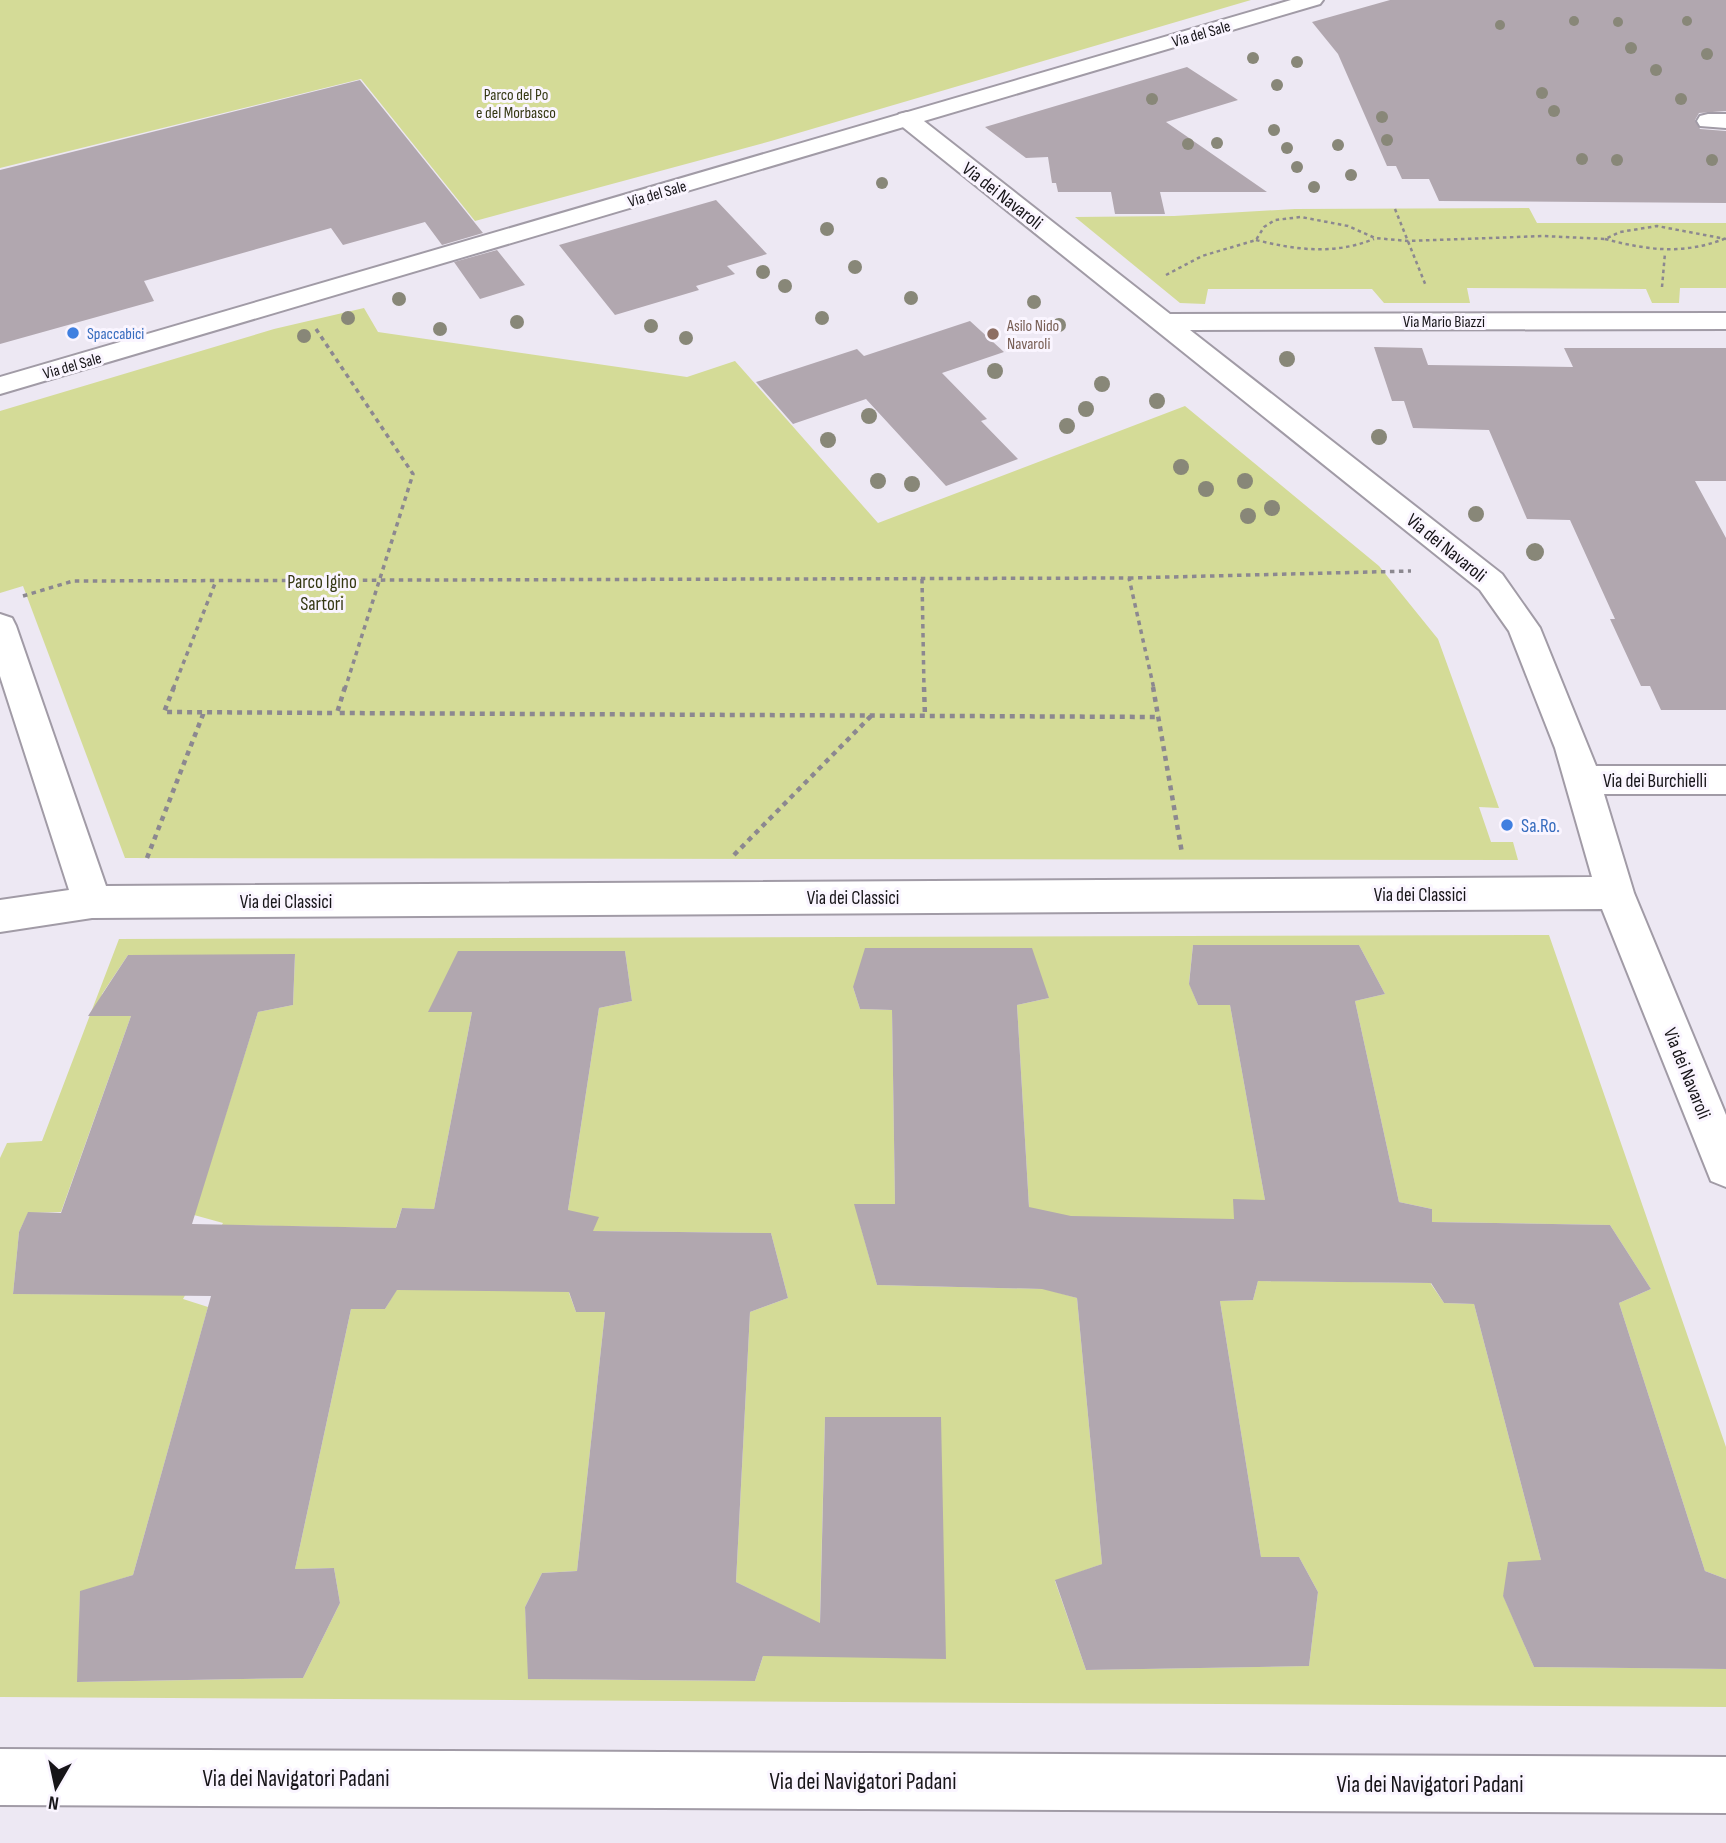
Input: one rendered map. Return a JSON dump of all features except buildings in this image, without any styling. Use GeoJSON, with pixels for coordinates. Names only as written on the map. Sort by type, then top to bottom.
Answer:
{"type":"FeatureCollection","features":[{"type":"Feature","properties":{"kind":"street","name":"Via del Sale"},"geometry":{"type":"LineString","coordinates":[[0,386],[1313,0]]}},
{"type":"Feature","properties":{"kind":"street","name":"Via dei Navaroli"},"geometry":{"type":"LineString","coordinates":[[907,119],[1491,582],[1524,628],[1584,779],[1615,893],[1726,1167]]}},
{"type":"Feature","properties":{"kind":"street","name":"Via Mario Biazzi"},"geometry":{"type":"LineString","coordinates":[[1154,315],[1441,321],[1726,321]]}},
{"type":"Feature","properties":{"kind":"street"},"geometry":{"type":"LineString","coordinates":[[6,613],[92,902]]}},
{"type":"Feature","properties":{"kind":"street","name":"Via dei Burchielli"},"geometry":{"type":"LineString","coordinates":[[1584,779],[1726,780]]}},
{"type":"Feature","properties":{"kind":"street","name":"Via dei Classici"},"geometry":{"type":"LineString","coordinates":[[0,916],[92,902],[1615,893]]}},
{"type":"Feature","properties":{"kind":"street","name":"Via dei Navigatori Padani"},"geometry":{"type":"LineString","coordinates":[[0,1777],[1726,1785]]}},
{"type":"Feature","properties":{"kind":"path"},"geometry":{"type":"LineString","coordinates":[[1395,209],[1441,321]]}},
{"type":"Feature","properties":{"kind":"path"},"geometry":{"type":"LineString","coordinates":[[1255,240],[1265,227],[1275,220],[1301,217],[1348,226],[1375,238],[1408,240],[1460,241],[1544,236],[1605,239],[1665,253],[1705,248],[1726,239]]}},
{"type":"Feature","properties":{"kind":"path"},"geometry":{"type":"LineString","coordinates":[[1605,239],[1620,232],[1657,226],[1726,239]]}},
{"type":"Feature","properties":{"kind":"path"},"geometry":{"type":"LineString","coordinates":[[1154,315],[1156,282],[1202,256],[1255,240],[1291,250],[1321,253],[1341,251],[1375,238]]}},
{"type":"Feature","properties":{"kind":"path"},"geometry":{"type":"LineString","coordinates":[[296,299],[413,474],[337,713]]}},
{"type":"Feature","properties":{"kind":"path"},"geometry":{"type":"LineString","coordinates":[[6,613],[74,581],[1129,578],[1414,571]]}},
{"type":"Feature","properties":{"kind":"path"},"geometry":{"type":"LineString","coordinates":[[1129,578],[1160,717],[1188,895]]}},
{"type":"Feature","properties":{"kind":"path"},"geometry":{"type":"LineString","coordinates":[[922,579],[925,716]]}},
{"type":"Feature","properties":{"kind":"path"},"geometry":{"type":"LineString","coordinates":[[216,581],[164,712],[1160,717]]}},
{"type":"Feature","properties":{"kind":"path"},"geometry":{"type":"LineString","coordinates":[[130,902],[204,712]]}},
{"type":"Feature","properties":{"kind":"path"},"geometry":{"type":"LineString","coordinates":[[691,898],[871,716]]}},
{"type":"Feature","properties":{"kind":"green space","name":"Parco del Po e del Morbasco"},"geometry":{"type":"Polygon","coordinates":[[[0,0],[1251,0],[771,141],[475,221],[361,79],[0,168],[0,0]]]}},
{"type":"Feature","properties":{"kind":"green space"},"geometry":{"type":"Polygon","coordinates":[[[1529,208],[1537,223],[1726,223],[1726,288],[1680,288],[1679,303],[1652,303],[1646,289],[1467,288],[1470,303],[1384,303],[1372,289],[1208,289],[1205,304],[1180,303],[1075,217],[1174,216],[1295,209],[1529,208]]]}},
{"type":"Feature","properties":{"kind":"green space","name":"Parco Igino Sartori"},"geometry":{"type":"Polygon","coordinates":[[[364,308],[378,332],[687,377],[735,361],[878,523],[1185,406],[1379,566],[1438,639],[1499,808],[1479,807],[1491,842],[1513,842],[1518,860],[125,858],[23,586],[0,593],[0,411],[274,329],[364,308]]]}},
{"type":"Feature","properties":{"kind":"green space"},"geometry":{"type":"Polygon","coordinates":[[[1549,935],[1726,1447],[1726,1579],[1705,1571],[1619,1303],[1651,1289],[1610,1225],[1434,1222],[1431,1284],[1444,1303],[1474,1304],[1541,1560],[1503,1595],[1534,1667],[1726,1669],[1726,1707],[0,1697],[0,1158],[7,1143],[42,1141],[119,939],[1549,935]],[[1193,945],[1189,983],[1198,1005],[1230,1005],[1265,1200],[1261,1281],[1428,1283],[1432,1209],[1399,1202],[1355,1001],[1385,994],[1359,945],[1193,945]],[[625,951],[441,1012],[472,1012],[434,1209],[402,1208],[396,1227],[568,1210],[599,1008],[632,1001],[625,951]],[[128,955],[102,994],[99,1015],[131,1016],[61,1212],[28,1213],[19,1232],[13,1294],[182,1295],[223,1223],[194,1215],[258,1012],[293,1005],[295,955],[128,955]],[[853,987],[860,1009],[892,1010],[895,1204],[860,1224],[877,1285],[1044,1289],[1029,1207],[1017,1005],[1049,998],[853,987]],[[224,1225],[183,1299],[208,1307],[133,1575],[80,1592],[78,1682],[303,1678],[340,1603],[334,1568],[295,1569],[351,1309],[385,1309],[397,1289],[394,1228],[224,1225]],[[595,1231],[569,1293],[576,1312],[605,1312],[577,1571],[542,1573],[525,1607],[529,1679],[755,1681],[780,1604],[736,1582],[750,1312],[788,1298],[771,1233],[595,1231]],[[1258,1281],[1049,1290],[1077,1298],[1102,1564],[1055,1581],[1086,1670],[1309,1666],[1318,1592],[1299,1557],[1261,1557],[1220,1301],[1253,1300],[1258,1281]],[[825,1417],[819,1656],[940,1417],[825,1417]]]}},
{"type":"Feature","properties":{"kind":"place","name":"Spaccabici"},"geometry":{"type":"Point","coordinates":[73,333]}},
{"type":"Feature","properties":{"kind":"place","name":"Asilo Nido Navaroli"},"geometry":{"type":"Point","coordinates":[993,334]}},
{"type":"Feature","properties":{"kind":"place","name":"Sa.Ro."},"geometry":{"type":"Point","coordinates":[1507,825]}}]}
